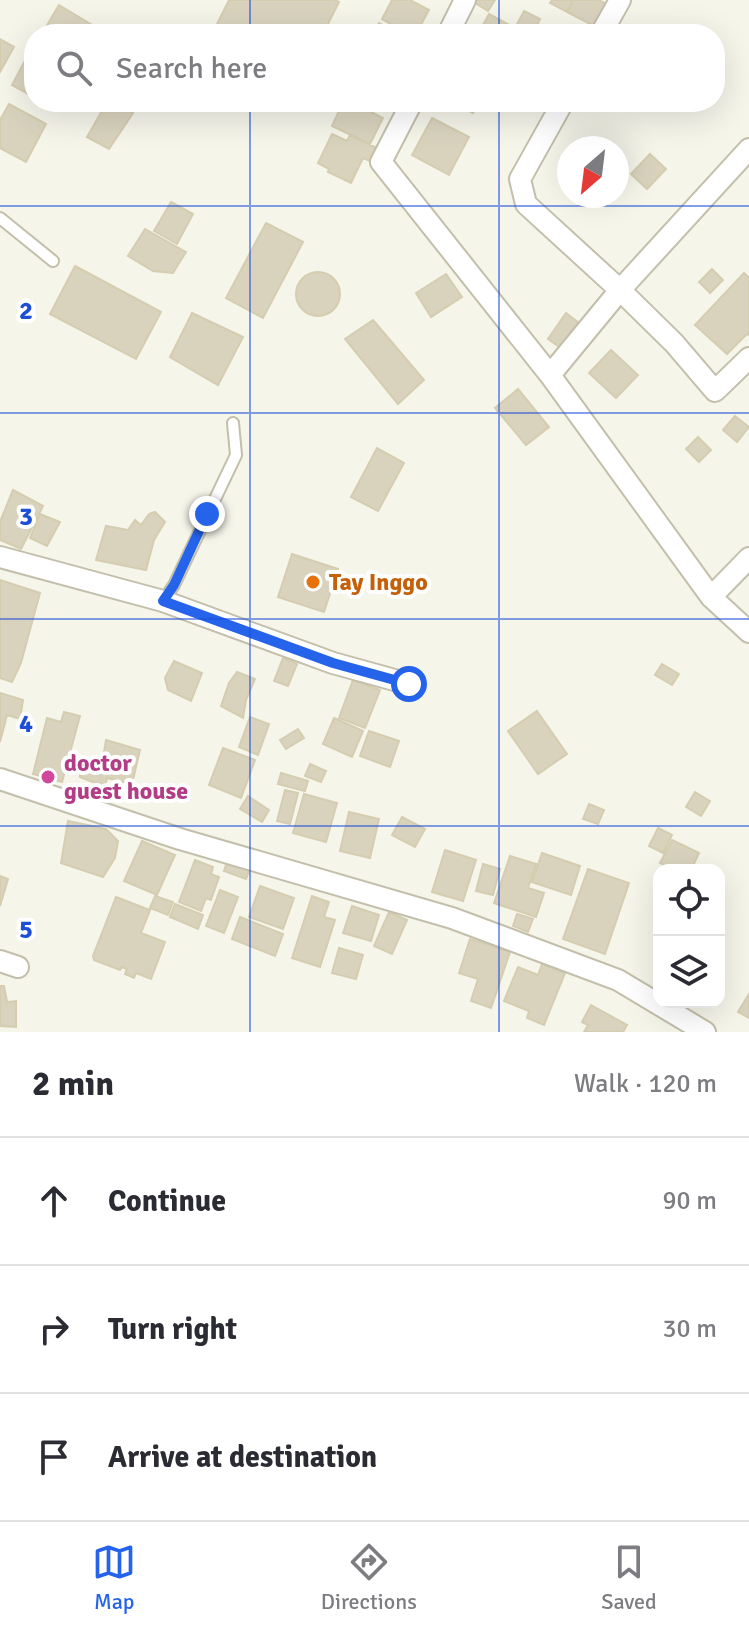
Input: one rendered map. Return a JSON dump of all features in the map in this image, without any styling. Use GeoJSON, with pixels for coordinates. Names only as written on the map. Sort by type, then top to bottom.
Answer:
{"type":"FeatureCollection","features":[{"type":"Feature","properties":{"kind":"street"},"geometry":{"type":"LineString","coordinates":[[453,24],[465,0]]}},
{"type":"Feature","properties":{"kind":"street"},"geometry":{"type":"LineString","coordinates":[[607,24],[620,0]]}},
{"type":"Feature","properties":{"kind":"street"},"geometry":{"type":"LineString","coordinates":[[407,112],[381,162],[550,375],[711,597],[749,632]]}},
{"type":"Feature","properties":{"kind":"street"},"geometry":{"type":"LineString","coordinates":[[557,112],[520,179],[526,204],[674,343],[715,391],[749,358]]}},
{"type":"Feature","properties":{"kind":"street"},"geometry":{"type":"LineString","coordinates":[[550,375],[620,290],[749,149]]}},
{"type":"Feature","properties":{"kind":"street"},"geometry":{"type":"LineString","coordinates":[[0,557],[163,601],[333,663],[409,684]]}},
{"type":"Feature","properties":{"kind":"street"},"geometry":{"type":"LineString","coordinates":[[711,597],[749,558]]}},
{"type":"Feature","properties":{"kind":"street"},"geometry":{"type":"LineString","coordinates":[[0,779],[180,839],[452,918],[618,980],[705,1032]]}},
{"type":"Feature","properties":{"kind":"lane"},"geometry":{"type":"LineString","coordinates":[[0,218],[53,261]]}},
{"type":"Feature","properties":{"kind":"lane"},"geometry":{"type":"LineString","coordinates":[[163,601],[174,585],[236,455],[233,423]]}},
{"type":"Feature","properties":{"kind":"building"},"geometry":{"type":"Polygon","coordinates":[[[229,0],[339,2],[328,24],[217,24],[229,0]]]}},
{"type":"Feature","properties":{"kind":"building"},"geometry":{"type":"Polygon","coordinates":[[[392,0],[410,0],[429,10],[421,24],[391,24],[382,19],[392,0]]]}},
{"type":"Feature","properties":{"kind":"building"},"geometry":{"type":"Polygon","coordinates":[[[477,0],[495,0],[488,11],[475,3],[477,0]]]}},
{"type":"Feature","properties":{"kind":"building"},"geometry":{"type":"Polygon","coordinates":[[[552,0],[573,0],[567,12],[550,3],[552,0]]]}},
{"type":"Feature","properties":{"kind":"building"},"geometry":{"type":"Polygon","coordinates":[[[573,0],[599,0],[606,4],[595,24],[567,12],[573,0]]]}},
{"type":"Feature","properties":{"kind":"building"},"geometry":{"type":"Polygon","coordinates":[[[59,5],[90,24],[48,24],[59,5]]]}},
{"type":"Feature","properties":{"kind":"building"},"geometry":{"type":"Polygon","coordinates":[[[524,11],[540,19],[538,24],[517,24],[524,11]]]}},
{"type":"Feature","properties":{"kind":"building"},"geometry":{"type":"Polygon","coordinates":[[[489,14],[508,24],[484,24],[489,14]]]}},
{"type":"Feature","properties":{"kind":"building"},"geometry":{"type":"Polygon","coordinates":[[[0,39],[14,47],[0,72],[0,39]]]}},
{"type":"Feature","properties":{"kind":"building"},"geometry":{"type":"Polygon","coordinates":[[[24,62],[24,92],[12,85],[24,62]]]}},
{"type":"Feature","properties":{"kind":"building"},"geometry":{"type":"Polygon","coordinates":[[[9,104],[46,124],[26,162],[0,148],[0,120],[9,104]]]}},
{"type":"Feature","properties":{"kind":"building"},"geometry":{"type":"Polygon","coordinates":[[[101,112],[133,113],[109,149],[87,137],[101,112]]]}},
{"type":"Feature","properties":{"kind":"building"},"geometry":{"type":"Polygon","coordinates":[[[338,112],[371,112],[383,118],[370,144],[332,126],[338,112]]]}},
{"type":"Feature","properties":{"kind":"building"},"geometry":{"type":"Polygon","coordinates":[[[432,118],[469,137],[449,175],[412,155],[432,118]]]}},
{"type":"Feature","properties":{"kind":"building"},"geometry":{"type":"Polygon","coordinates":[[[332,134],[347,141],[350,135],[377,148],[370,161],[363,158],[351,183],[328,172],[329,169],[318,163],[332,134]]]}},
{"type":"Feature","properties":{"kind":"building"},"geometry":{"type":"Polygon","coordinates":[[[650,154],[666,169],[647,189],[631,174],[650,154]]]}},
{"type":"Feature","properties":{"kind":"building"},"geometry":{"type":"Polygon","coordinates":[[[171,202],[193,214],[177,244],[154,231],[171,202]]]}},
{"type":"Feature","properties":{"kind":"building"},"geometry":{"type":"Polygon","coordinates":[[[266,223],[303,242],[263,318],[226,298],[266,223]]]}},
{"type":"Feature","properties":{"kind":"building"},"geometry":{"type":"Polygon","coordinates":[[[145,229],[186,252],[173,273],[153,271],[128,256],[145,229]]]}},
{"type":"Feature","properties":{"kind":"building"},"geometry":{"type":"Polygon","coordinates":[[[75,266],[161,312],[136,359],[50,314],[75,266]]]}},
{"type":"Feature","properties":{"kind":"building"},"geometry":{"type":"Polygon","coordinates":[[[712,269],[723,280],[710,293],[699,282],[712,269]]]}},
{"type":"Feature","properties":{"kind":"building"},"geometry":{"type":"Polygon","coordinates":[[[318,272],[333,279],[340,294],[333,309],[318,316],[303,309],[296,294],[303,279],[318,272]]]}},
{"type":"Feature","properties":{"kind":"building"},"geometry":{"type":"Polygon","coordinates":[[[744,273],[749,278],[749,335],[727,354],[695,325],[744,273]]]}},
{"type":"Feature","properties":{"kind":"building"},"geometry":{"type":"Polygon","coordinates":[[[446,274],[462,297],[431,317],[416,293],[446,274]]]}},
{"type":"Feature","properties":{"kind":"building"},"geometry":{"type":"Polygon","coordinates":[[[192,313],[243,337],[218,385],[170,357],[192,313]]]}},
{"type":"Feature","properties":{"kind":"building"},"geometry":{"type":"Polygon","coordinates":[[[566,313],[579,323],[561,348],[548,339],[566,313]]]}},
{"type":"Feature","properties":{"kind":"building"},"geometry":{"type":"Polygon","coordinates":[[[373,320],[424,380],[398,404],[345,339],[373,320]]]}},
{"type":"Feature","properties":{"kind":"building"},"geometry":{"type":"Polygon","coordinates":[[[611,350],[638,375],[616,398],[589,373],[611,350]]]}},
{"type":"Feature","properties":{"kind":"building"},"geometry":{"type":"Polygon","coordinates":[[[518,389],[549,427],[526,445],[495,408],[518,389]]]}},
{"type":"Feature","properties":{"kind":"building"},"geometry":{"type":"Polygon","coordinates":[[[735,416],[749,427],[737,442],[723,430],[735,416]]]}},
{"type":"Feature","properties":{"kind":"building"},"geometry":{"type":"Polygon","coordinates":[[[698,437],[711,450],[699,462],[686,449],[698,437]]]}},
{"type":"Feature","properties":{"kind":"building"},"geometry":{"type":"Polygon","coordinates":[[[377,448],[404,463],[378,511],[351,497],[377,448]]]}},
{"type":"Feature","properties":{"kind":"building"},"geometry":{"type":"Polygon","coordinates":[[[13,490],[43,506],[21,549],[0,540],[0,522],[13,490]]]}},
{"type":"Feature","properties":{"kind":"building"},"geometry":{"type":"Polygon","coordinates":[[[155,512],[165,522],[154,540],[146,570],[96,560],[106,526],[128,530],[135,520],[141,525],[149,514],[155,512]]]}},
{"type":"Feature","properties":{"kind":"building"},"geometry":{"type":"Polygon","coordinates":[[[40,514],[60,522],[47,546],[30,538],[40,514]]]}},
{"type":"Feature","properties":{"kind":"building"},"geometry":{"type":"Polygon","coordinates":[[[292,554],[338,569],[324,612],[278,597],[292,554]]]}},
{"type":"Feature","properties":{"kind":"building"},"geometry":{"type":"Polygon","coordinates":[[[0,580],[40,593],[21,663],[12,682],[0,678],[0,580]]]}},
{"type":"Feature","properties":{"kind":"building"},"geometry":{"type":"Polygon","coordinates":[[[283,658],[297,664],[288,686],[274,681],[283,658]]]}},
{"type":"Feature","properties":{"kind":"building"},"geometry":{"type":"Polygon","coordinates":[[[174,661],[202,673],[191,701],[168,690],[165,678],[174,661]]]}},
{"type":"Feature","properties":{"kind":"building"},"geometry":{"type":"Polygon","coordinates":[[[662,664],[679,674],[672,685],[655,675],[662,664]]]}},
{"type":"Feature","properties":{"kind":"building"},"geometry":{"type":"Polygon","coordinates":[[[237,672],[255,679],[246,700],[243,718],[221,706],[229,683],[237,672]]]}},
{"type":"Feature","properties":{"kind":"building"},"geometry":{"type":"Polygon","coordinates":[[[353,680],[380,690],[365,728],[339,718],[353,680]]]}},
{"type":"Feature","properties":{"kind":"building"},"geometry":{"type":"Polygon","coordinates":[[[0,693],[23,700],[20,719],[7,715],[0,742],[0,693]]]}},
{"type":"Feature","properties":{"kind":"building"},"geometry":{"type":"Polygon","coordinates":[[[537,711],[567,754],[538,774],[508,731],[537,711]]]}},
{"type":"Feature","properties":{"kind":"building"},"geometry":{"type":"Polygon","coordinates":[[[64,712],[80,716],[62,782],[33,774],[47,718],[61,722],[64,712]]]}},
{"type":"Feature","properties":{"kind":"building"},"geometry":{"type":"Polygon","coordinates":[[[250,717],[269,724],[258,755],[239,747],[250,717]]]}},
{"type":"Feature","properties":{"kind":"building"},"geometry":{"type":"Polygon","coordinates":[[[334,718],[363,731],[352,757],[323,744],[334,718]]]}},
{"type":"Feature","properties":{"kind":"building"},"geometry":{"type":"Polygon","coordinates":[[[298,729],[304,738],[286,749],[280,740],[298,729]]]}},
{"type":"Feature","properties":{"kind":"building"},"geometry":{"type":"Polygon","coordinates":[[[369,731],[399,741],[390,767],[360,756],[369,731]]]}},
{"type":"Feature","properties":{"kind":"building"},"geometry":{"type":"Polygon","coordinates":[[[106,740],[140,750],[132,784],[107,778],[105,787],[80,777],[80,765],[97,766],[106,740]]]}},
{"type":"Feature","properties":{"kind":"building"},"geometry":{"type":"Polygon","coordinates":[[[223,748],[255,760],[241,798],[209,785],[223,748]]]}},
{"type":"Feature","properties":{"kind":"building"},"geometry":{"type":"Polygon","coordinates":[[[310,764],[326,771],[321,782],[305,776],[310,764]]]}},
{"type":"Feature","properties":{"kind":"building"},"geometry":{"type":"Polygon","coordinates":[[[281,773],[308,781],[305,791],[278,784],[281,773]]]}},
{"type":"Feature","properties":{"kind":"building"},"geometry":{"type":"Polygon","coordinates":[[[285,790],[298,793],[290,824],[277,821],[285,790]]]}},
{"type":"Feature","properties":{"kind":"building"},"geometry":{"type":"Polygon","coordinates":[[[695,792],[710,801],[701,816],[686,807],[695,792]]]}},
{"type":"Feature","properties":{"kind":"building"},"geometry":{"type":"Polygon","coordinates":[[[304,794],[337,803],[326,842],[293,833],[304,794]]]}},
{"type":"Feature","properties":{"kind":"building"},"geometry":{"type":"Polygon","coordinates":[[[248,796],[269,810],[262,822],[240,809],[248,796]]]}},
{"type":"Feature","properties":{"kind":"building"},"geometry":{"type":"Polygon","coordinates":[[[589,804],[604,810],[598,824],[583,819],[589,804]]]}},
{"type":"Feature","properties":{"kind":"building"},"geometry":{"type":"Polygon","coordinates":[[[349,812],[379,819],[370,858],[340,851],[349,812]]]}},
{"type":"Feature","properties":{"kind":"building"},"geometry":{"type":"Polygon","coordinates":[[[402,817],[425,829],[415,847],[392,835],[402,817]]]}},
{"type":"Feature","properties":{"kind":"building"},"geometry":{"type":"Polygon","coordinates":[[[68,821],[106,829],[118,841],[115,858],[103,877],[61,863],[68,821]]]}},
{"type":"Feature","properties":{"kind":"building"},"geometry":{"type":"Polygon","coordinates":[[[658,828],[672,835],[663,853],[649,846],[658,828]]]}},
{"type":"Feature","properties":{"kind":"building"},"geometry":{"type":"Polygon","coordinates":[[[672,840],[699,853],[694,864],[660,863],[672,840]]]}},
{"type":"Feature","properties":{"kind":"building"},"geometry":{"type":"Polygon","coordinates":[[[142,841],[175,855],[157,895],[124,881],[142,841]]]}},
{"type":"Feature","properties":{"kind":"building"},"geometry":{"type":"Polygon","coordinates":[[[445,850],[476,860],[463,901],[432,892],[445,850]]]}},
{"type":"Feature","properties":{"kind":"building"},"geometry":{"type":"Polygon","coordinates":[[[542,853],[580,866],[571,895],[532,882],[542,853]]]}},
{"type":"Feature","properties":{"kind":"building"},"geometry":{"type":"Polygon","coordinates":[[[510,856],[536,864],[528,888],[544,893],[536,917],[494,903],[510,856]]]}},
{"type":"Feature","properties":{"kind":"building"},"geometry":{"type":"Polygon","coordinates":[[[228,859],[251,866],[246,879],[224,871],[228,859]]]}},
{"type":"Feature","properties":{"kind":"building"},"geometry":{"type":"Polygon","coordinates":[[[195,860],[213,867],[211,874],[219,877],[211,900],[206,898],[201,911],[179,902],[195,860]]]}},
{"type":"Feature","properties":{"kind":"building"},"geometry":{"type":"Polygon","coordinates":[[[483,864],[500,869],[493,895],[476,891],[483,864]]]}},
{"type":"Feature","properties":{"kind":"building"},"geometry":{"type":"Polygon","coordinates":[[[588,869],[629,883],[605,954],[563,939],[588,869]]]}},
{"type":"Feature","properties":{"kind":"building"},"geometry":{"type":"Polygon","coordinates":[[[0,876],[8,879],[0,906],[0,876]]]}},
{"type":"Feature","properties":{"kind":"building"},"geometry":{"type":"Polygon","coordinates":[[[260,886],[294,898],[283,929],[249,917],[260,886]]]}},
{"type":"Feature","properties":{"kind":"building"},"geometry":{"type":"Polygon","coordinates":[[[220,890],[238,897],[224,933],[206,926],[220,890]]]}},
{"type":"Feature","properties":{"kind":"building"},"geometry":{"type":"Polygon","coordinates":[[[155,896],[173,902],[168,915],[150,908],[155,896]]]}},
{"type":"Feature","properties":{"kind":"building"},"geometry":{"type":"Polygon","coordinates":[[[312,896],[329,902],[324,917],[335,920],[320,967],[292,958],[312,896]]]}},
{"type":"Feature","properties":{"kind":"building"},"geometry":{"type":"Polygon","coordinates":[[[116,897],[150,910],[141,933],[165,942],[151,979],[136,973],[134,978],[125,974],[127,969],[122,967],[120,970],[94,960],[116,897]]]}},
{"type":"Feature","properties":{"kind":"building"},"geometry":{"type":"Polygon","coordinates":[[[175,904],[203,915],[198,929],[170,917],[175,904]]]}},
{"type":"Feature","properties":{"kind":"building"},"geometry":{"type":"Polygon","coordinates":[[[352,906],[379,915],[371,941],[343,933],[352,906]]]}},
{"type":"Feature","properties":{"kind":"building"},"geometry":{"type":"Polygon","coordinates":[[[389,912],[407,920],[392,954],[374,946],[389,912]]]}},
{"type":"Feature","properties":{"kind":"building"},"geometry":{"type":"Polygon","coordinates":[[[517,914],[533,919],[528,932],[513,926],[517,914]]]}},
{"type":"Feature","properties":{"kind":"building"},"geometry":{"type":"Polygon","coordinates":[[[240,917],[283,934],[275,956],[232,939],[240,917]]]}},
{"type":"Feature","properties":{"kind":"building"},"geometry":{"type":"Polygon","coordinates":[[[470,939],[510,952],[491,1008],[471,1001],[478,979],[459,973],[470,939]]]}},
{"type":"Feature","properties":{"kind":"building"},"geometry":{"type":"Polygon","coordinates":[[[339,948],[363,955],[356,979],[332,973],[339,948]]]}},
{"type":"Feature","properties":{"kind":"building"},"geometry":{"type":"Polygon","coordinates":[[[542,964],[565,973],[544,1025],[527,1018],[529,1011],[504,1001],[518,967],[538,975],[542,964]]]}},
{"type":"Feature","properties":{"kind":"building"},"geometry":{"type":"Polygon","coordinates":[[[0,986],[4,986],[7,1002],[16,1001],[16,1027],[0,1026],[0,986]]]}},
{"type":"Feature","properties":{"kind":"building"},"geometry":{"type":"Polygon","coordinates":[[[749,994],[749,1018],[738,1012],[749,994]]]}},
{"type":"Feature","properties":{"kind":"building"},"geometry":{"type":"Polygon","coordinates":[[[591,1005],[627,1025],[623,1032],[584,1032],[588,1025],[582,1022],[591,1005]]]}},
{"type":"Feature","properties":{"kind":"place","name":"Tay Inggo"},"geometry":{"type":"Point","coordinates":[313,582]}},
{"type":"Feature","properties":{"kind":"place","name":"doctor guest house"},"geometry":{"type":"Point","coordinates":[48,777]}},
{"type":"Feature","properties":{"kind":"route"},"geometry":{"type":"LineString","coordinates":[[207,514],[174,585],[163,601],[333,663],[409,684]]}}]}
